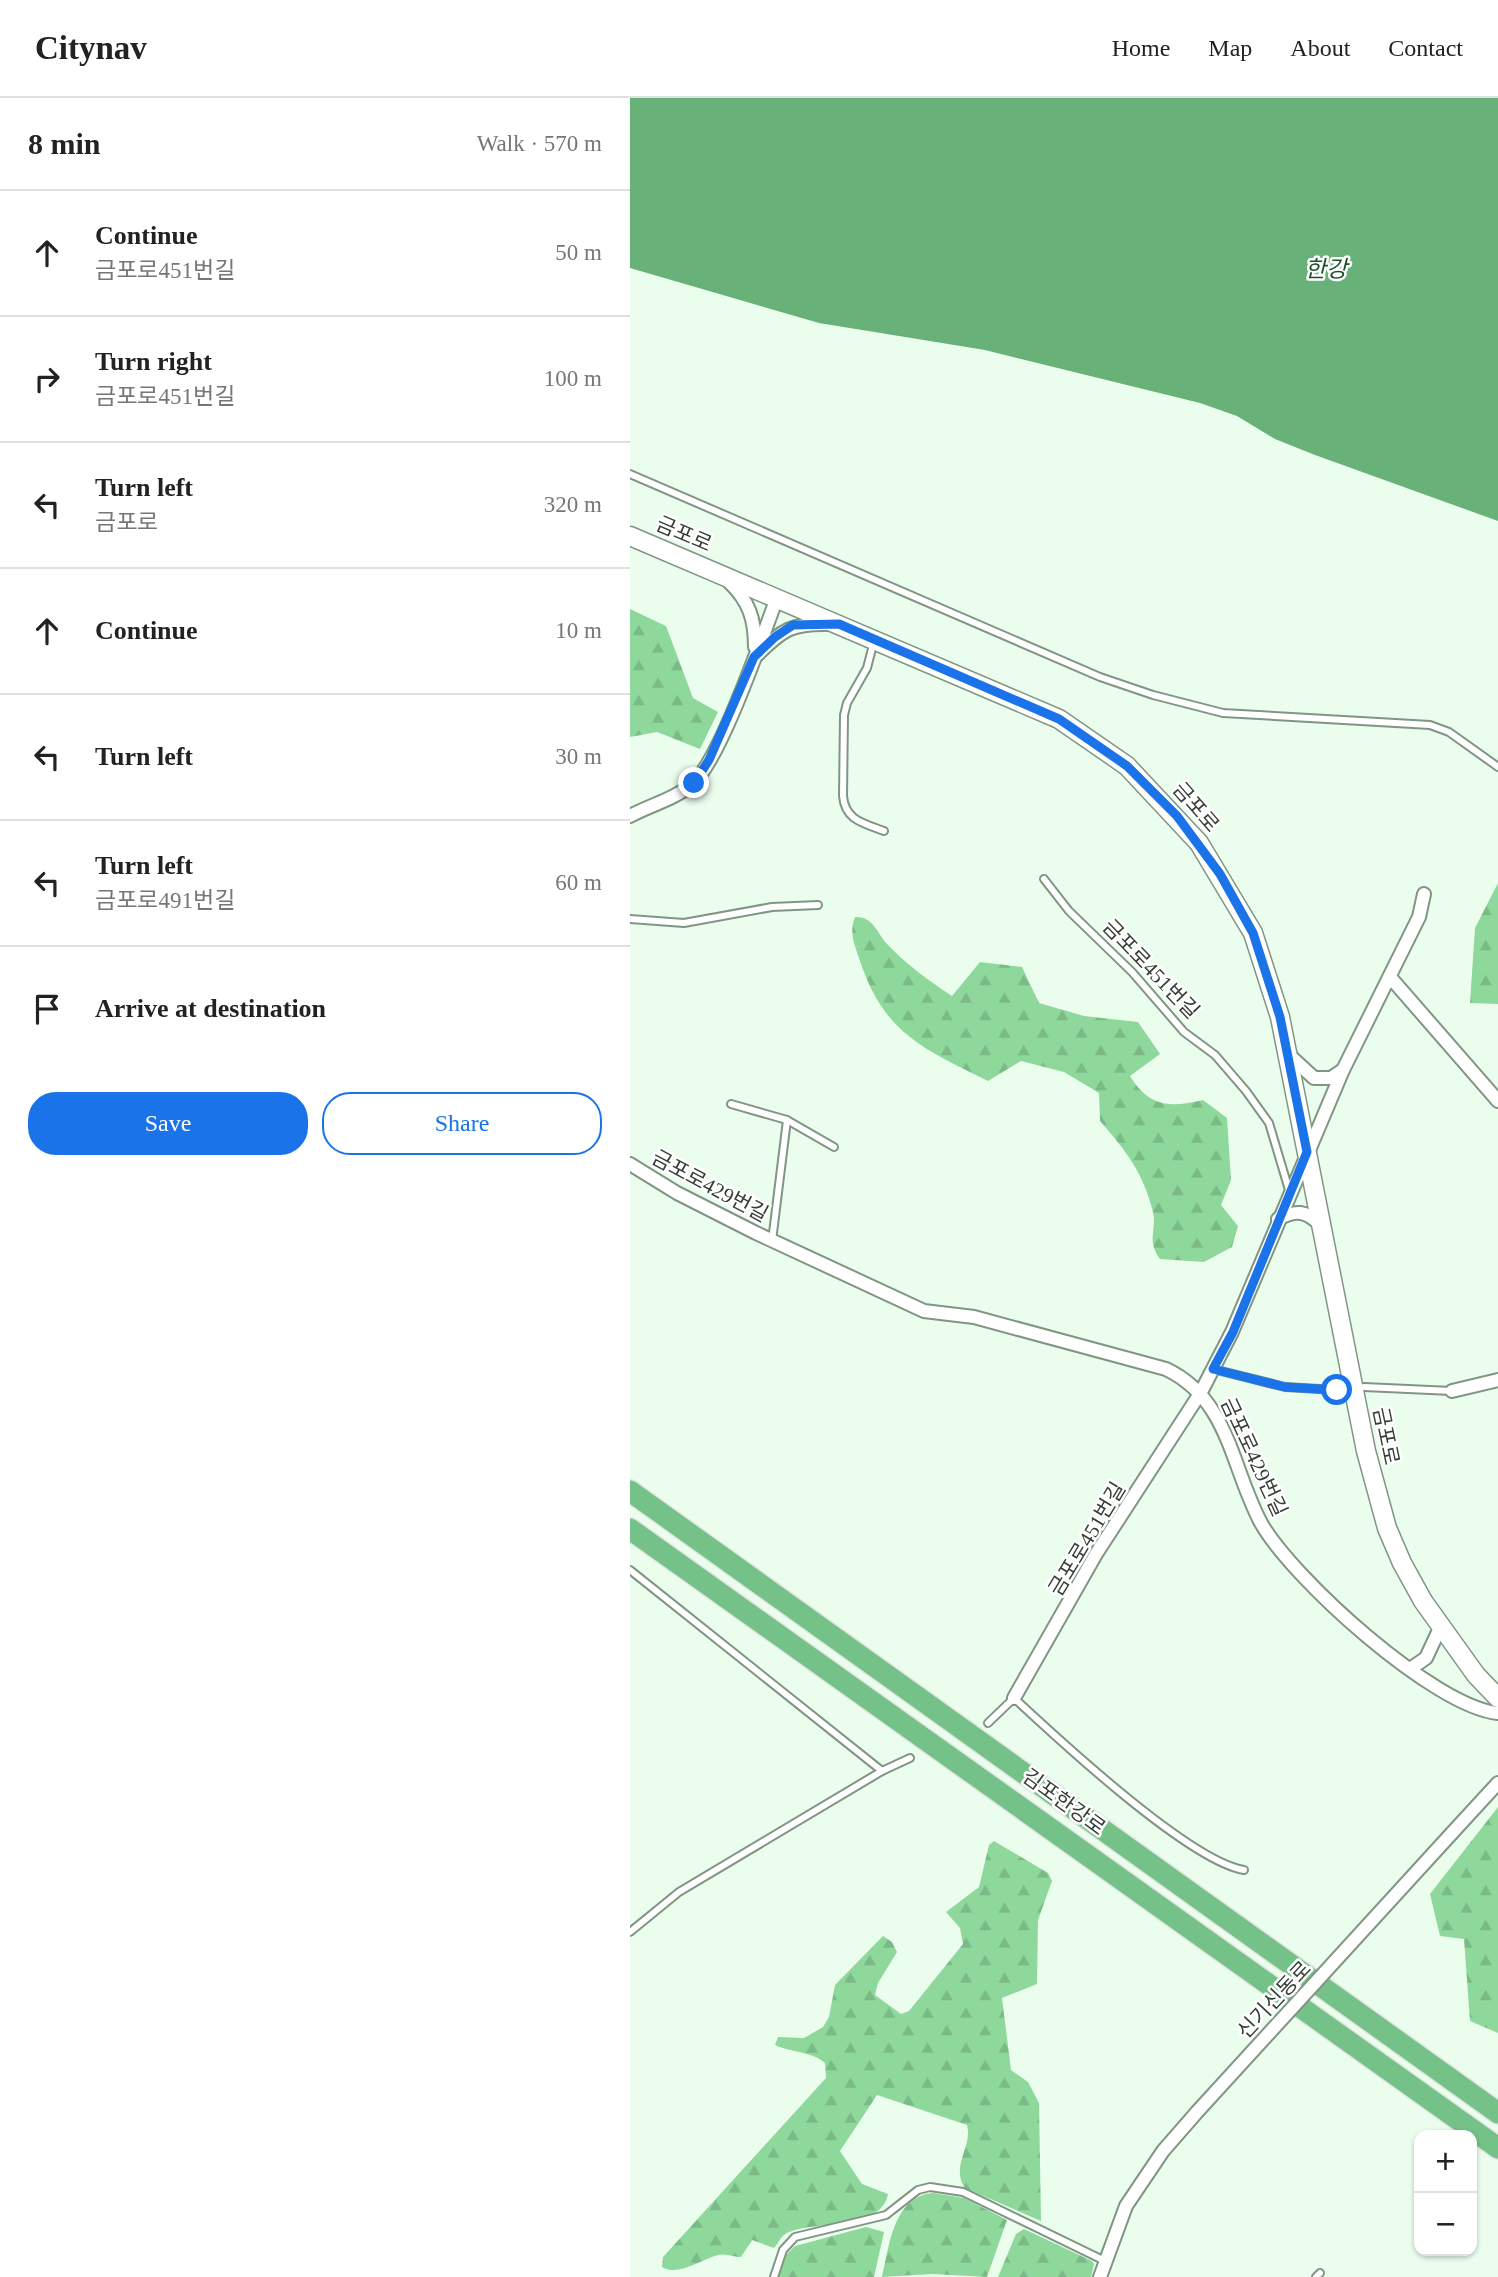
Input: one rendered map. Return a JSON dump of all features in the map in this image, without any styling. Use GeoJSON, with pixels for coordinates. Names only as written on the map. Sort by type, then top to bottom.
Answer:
{"type":"FeatureCollection","features":[{"type":"Feature","properties":{"kind":"highway","name":"김포한강로"},"geometry":{"type":"LineString","coordinates":[[630,1491],[1498,2113]]}},
{"type":"Feature","properties":{"kind":"highway","name":"김포한강로"},"geometry":{"type":"LineString","coordinates":[[630,1529],[1498,2148]]}},
{"type":"Feature","properties":{"kind":"main road","name":"금포로"},"geometry":{"type":"LineString","coordinates":[[630,536],[1059,719],[1093,740],[1152,790],[1199,843],[1253,933],[1289,1055],[1375,1490],[1402,1563],[1440,1628],[1498,1698]]}},
{"type":"Feature","properties":{"kind":"street"},"geometry":{"type":"LineString","coordinates":[[723,576],[749,605],[755,628],[754,657]]}},
{"type":"Feature","properties":{"kind":"street"},"geometry":{"type":"LineString","coordinates":[[630,816],[684,790],[701,774],[754,657],[777,598]]}},
{"type":"Feature","properties":{"kind":"street"},"geometry":{"type":"LineString","coordinates":[[754,657],[775,637],[793,625],[839,624]]}},
{"type":"Feature","properties":{"kind":"street"},"geometry":{"type":"LineString","coordinates":[[1307,1152],[1343,1070],[1419,917],[1424,894]]}},
{"type":"Feature","properties":{"kind":"street"},"geometry":{"type":"LineString","coordinates":[[1390,977],[1498,1101]]}},
{"type":"Feature","properties":{"kind":"street"},"geometry":{"type":"LineString","coordinates":[[1289,1055],[1314,1078],[1331,1078],[1343,1070]]}},
{"type":"Feature","properties":{"kind":"street","name":"금포로451번길"},"geometry":{"type":"LineString","coordinates":[[1014,1698],[1096,1554],[1200,1392],[1233,1332],[1307,1152]]}},
{"type":"Feature","properties":{"kind":"street","name":"금포로429번길"},"geometry":{"type":"LineString","coordinates":[[630,1164],[677,1193],[772,1241],[923,1311],[974,1317],[1166,1369],[1184,1378],[1200,1392],[1215,1412],[1250,1499],[1275,1545],[1390,1656],[1461,1702],[1498,1713]]}},
{"type":"Feature","properties":{"kind":"street"},"geometry":{"type":"LineString","coordinates":[[1278,1219],[1300,1212],[1310,1214],[1322,1227]]}},
{"type":"Feature","properties":{"kind":"street"},"geometry":{"type":"LineString","coordinates":[[1452,1391],[1498,1380]]}},
{"type":"Feature","properties":{"kind":"street"},"geometry":{"type":"LineString","coordinates":[[1410,1670],[1426,1658],[1440,1628]]}},
{"type":"Feature","properties":{"kind":"street","name":"신기신동로"},"geometry":{"type":"LineString","coordinates":[[1100,2277],[1126,2206],[1163,2151],[1498,1783]]}},
{"type":"Feature","properties":{"kind":"lane"},"geometry":{"type":"LineString","coordinates":[[630,474],[1100,677],[1140,691],[1223,713],[1430,725],[1449,732],[1498,767]]}},
{"type":"Feature","properties":{"kind":"lane"},"geometry":{"type":"LineString","coordinates":[[874,639],[867,668],[847,703],[844,715],[843,796],[844,807],[850,816],[884,831]]}},
{"type":"Feature","properties":{"kind":"lane","name":"금포로451번길"},"geometry":{"type":"LineString","coordinates":[[1044,879],[1069,911],[1132,972],[1184,1032],[1215,1055],[1246,1091],[1269,1123],[1290,1192]]}},
{"type":"Feature","properties":{"kind":"lane"},"geometry":{"type":"LineString","coordinates":[[630,919],[694,922],[736,912],[818,905]]}},
{"type":"Feature","properties":{"kind":"lane"},"geometry":{"type":"LineString","coordinates":[[731,1104],[788,1120],[834,1147]]}},
{"type":"Feature","properties":{"kind":"lane","name":"금포로429번길"},"geometry":{"type":"LineString","coordinates":[[772,1241],[788,1120]]}},
{"type":"Feature","properties":{"kind":"lane"},"geometry":{"type":"LineString","coordinates":[[1213,1369],[1285,1387],[1337,1390]]}},
{"type":"Feature","properties":{"kind":"lane"},"geometry":{"type":"LineString","coordinates":[[1364,1387],[1452,1391]]}},
{"type":"Feature","properties":{"kind":"lane"},"geometry":{"type":"LineString","coordinates":[[630,1570],[882,1771]]}},
{"type":"Feature","properties":{"kind":"lane"},"geometry":{"type":"LineString","coordinates":[[1014,1698],[1157,1820],[1224,1863],[1244,1870]]}},
{"type":"Feature","properties":{"kind":"lane","name":"금포로451번길"},"geometry":{"type":"LineString","coordinates":[[988,1723],[1014,1698]]}},
{"type":"Feature","properties":{"kind":"lane"},"geometry":{"type":"LineString","coordinates":[[630,1932],[679,1892],[882,1771],[911,1758]]}},
{"type":"Feature","properties":{"kind":"lane"},"geometry":{"type":"LineString","coordinates":[[774,2277],[788,2242],[795,2237],[886,2215],[918,2190],[930,2187],[963,2192],[1105,2260]]}},
{"type":"Feature","properties":{"kind":"green space"},"geometry":{"type":"Polygon","coordinates":[[[630,609],[666,626],[693,698],[718,712],[700,749],[657,732],[630,737],[630,609]]]}},
{"type":"Feature","properties":{"kind":"green space"},"geometry":{"type":"Polygon","coordinates":[[[1498,883],[1498,1004],[1470,1003],[1475,928],[1498,883]]]}},
{"type":"Feature","properties":{"kind":"green space"},"geometry":{"type":"Polygon","coordinates":[[[855,917],[870,922],[902,958],[952,996],[980,962],[1022,967],[1039,1003],[1084,1016],[1138,1022],[1160,1054],[1130,1076],[1137,1086],[1161,1103],[1180,1104],[1203,1100],[1227,1118],[1231,1180],[1221,1205],[1238,1226],[1232,1247],[1204,1262],[1160,1259],[1153,1241],[1154,1219],[1149,1198],[1133,1163],[1100,1121],[1099,1093],[1064,1072],[1021,1061],[988,1081],[943,1058],[908,1035],[880,1004],[869,983],[853,938],[855,917]]]}},
{"type":"Feature","properties":{"kind":"green space"},"geometry":{"type":"Polygon","coordinates":[[[1498,1807],[1498,2033],[1470,2021],[1464,1939],[1440,1936],[1430,1894],[1498,1807]]]}},
{"type":"Feature","properties":{"kind":"green space"},"geometry":{"type":"Polygon","coordinates":[[[994,1841],[1048,1873],[1052,1881],[1038,1920],[1037,1984],[1002,1998],[1011,2070],[1028,2082],[1039,2103],[1041,2221],[965,2188],[960,2172],[967,2141],[967,2125],[877,2095],[840,2151],[862,2184],[888,2194],[882,2206],[872,2215],[858,2220],[794,2230],[784,2235],[774,2248],[752,2240],[741,2257],[721,2255],[675,2270],[662,2267],[663,2257],[826,2078],[825,2063],[814,2056],[775,2045],[778,2037],[804,2038],[823,2027],[829,2017],[835,1985],[883,1936],[892,1942],[897,1952],[878,1983],[875,1995],[901,2014],[909,2011],[963,1944],[960,1928],[946,1912],[979,1887],[989,1845],[994,1841]]]}},
{"type":"Feature","properties":{"kind":"green space"},"geometry":{"type":"Polygon","coordinates":[[[933,2193],[964,2198],[1007,2220],[987,2277],[932,2274],[882,2277],[891,2238],[901,2213],[909,2203],[920,2196],[933,2193]]]}},
{"type":"Feature","properties":{"kind":"green space"},"geometry":{"type":"Polygon","coordinates":[[[866,2227],[884,2232],[874,2277],[778,2277],[786,2255],[795,2246],[866,2227]]]}},
{"type":"Feature","properties":{"kind":"green space"},"geometry":{"type":"Polygon","coordinates":[[[1024,2229],[1092,2261],[1094,2264],[1091,2277],[998,2277],[1016,2234],[1024,2229]]]}},
{"type":"Feature","properties":{"kind":"water","name":"한강"},"geometry":{"type":"Polygon","coordinates":[[[630,98],[1498,98],[1498,521],[1315,455],[1275,439],[1237,416],[1200,403],[985,350],[819,323],[630,268],[630,98]]]}},
{"type":"Feature","properties":{"kind":"route"},"geometry":{"type":"LineString","coordinates":[[694,783],[709,760],[754,657],[783,631],[804,623],[839,624],[1025,702],[1093,740],[1127,766],[1177,816],[1199,843],[1253,933],[1280,1017],[1307,1152],[1233,1332],[1213,1369],[1285,1387],[1337,1390]]}}]}
